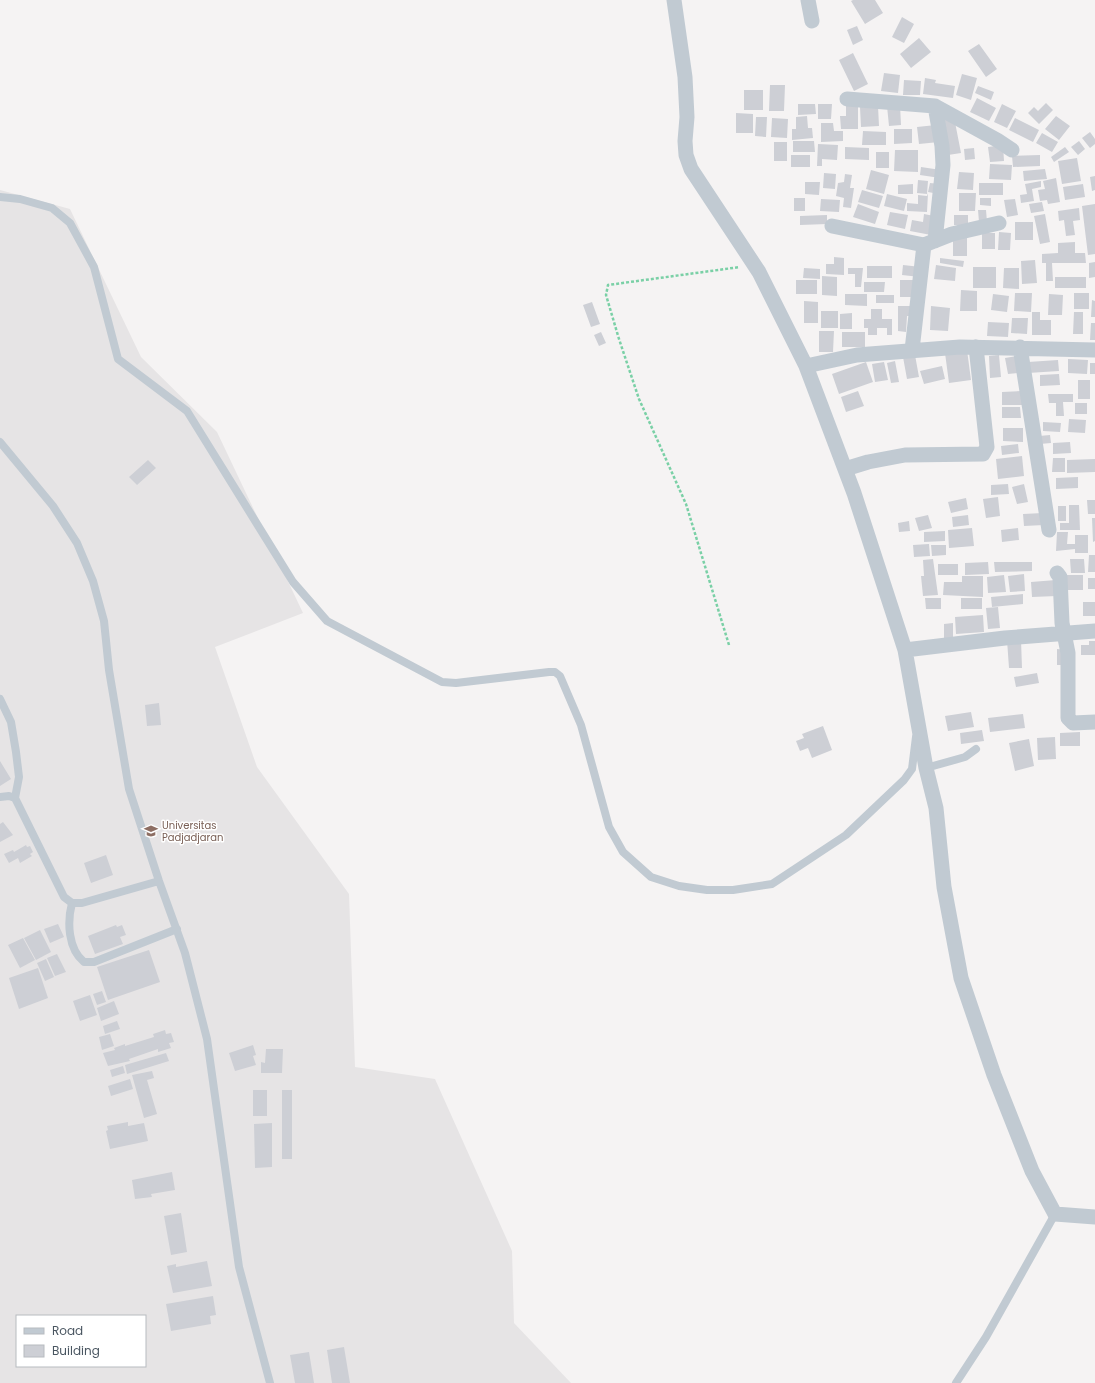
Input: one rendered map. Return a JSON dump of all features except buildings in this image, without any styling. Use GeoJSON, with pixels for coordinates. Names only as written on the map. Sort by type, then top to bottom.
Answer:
{"type":"FeatureCollection","features":[{"type":"Feature","properties":{"kind":"street"},"geometry":{"type":"LineString","coordinates":[[674,0],[685,77],[687,118],[686,155],[691,169],[704,190],[755,265],[806,366],[845,469],[905,650],[916,704],[926,768],[936,808],[944,887],[961,978],[1002,1097],[1032,1171],[1055,1214],[1095,1217]]}},
{"type":"Feature","properties":{"kind":"street"},"geometry":{"type":"LineString","coordinates":[[808,0],[812,21]]}},
{"type":"Feature","properties":{"kind":"street"},"geometry":{"type":"LineString","coordinates":[[847,99],[935,106],[997,140],[1012,150]]}},
{"type":"Feature","properties":{"kind":"street"},"geometry":{"type":"LineString","coordinates":[[912,350],[943,165],[942,146],[935,106]]}},
{"type":"Feature","properties":{"kind":"street"},"geometry":{"type":"LineString","coordinates":[[832,226],[930,243],[952,234],[999,223]]}},
{"type":"Feature","properties":{"kind":"street"},"geometry":{"type":"LineString","coordinates":[[806,366],[857,355],[976,346],[1095,350]]}},
{"type":"Feature","properties":{"kind":"street"},"geometry":{"type":"LineString","coordinates":[[845,469],[868,462],[905,455],[983,454],[987,447],[976,346]]}},
{"type":"Feature","properties":{"kind":"street"},"geometry":{"type":"LineString","coordinates":[[1020,347],[1049,530]]}},
{"type":"Feature","properties":{"kind":"street"},"geometry":{"type":"LineString","coordinates":[[1057,573],[1060,577],[1062,623],[1068,653],[1068,718],[1073,724],[1095,722]]}},
{"type":"Feature","properties":{"kind":"street"},"geometry":{"type":"LineString","coordinates":[[905,650],[1005,638],[1095,631]]}},
{"type":"Feature","properties":{"kind":"lane"},"geometry":{"type":"LineString","coordinates":[[0,197],[20,199],[52,208],[70,222],[94,267],[118,359],[187,411],[294,582],[328,621],[442,682],[456,683],[549,672],[555,672],[560,676],[581,725],[609,827],[622,852],[651,878],[679,886],[707,890],[733,890],[772,884],[846,836],[904,780],[912,770],[917,729],[916,704]]}},
{"type":"Feature","properties":{"kind":"lane"},"geometry":{"type":"LineString","coordinates":[[0,442],[53,506],[77,543],[92,581],[104,620],[109,670],[129,790],[159,881],[177,929],[207,1039],[239,1267],[270,1383]]}},
{"type":"Feature","properties":{"kind":"lane"},"geometry":{"type":"LineString","coordinates":[[0,699],[11,722],[16,752],[19,777],[15,798],[64,897],[72,903],[82,903],[159,881]]}},
{"type":"Feature","properties":{"kind":"lane"},"geometry":{"type":"LineString","coordinates":[[926,768],[965,757],[976,749]]}},
{"type":"Feature","properties":{"kind":"lane"},"geometry":{"type":"LineString","coordinates":[[0,797],[8,796],[15,798]]}},
{"type":"Feature","properties":{"kind":"lane"},"geometry":{"type":"LineString","coordinates":[[72,903],[69,914],[69,933],[77,956],[84,962],[94,962],[177,929]]}},
{"type":"Feature","properties":{"kind":"lane"},"geometry":{"type":"LineString","coordinates":[[956,1383],[986,1337],[1055,1214]]}},
{"type":"Feature","properties":{"kind":"path"},"geometry":{"type":"LineString","coordinates":[[729,645],[686,504],[639,399],[618,339],[606,295],[608,285],[755,265]]}},
{"type":"Feature","properties":{"kind":"shaded area","name":"Universitas Padjadjaran"},"geometry":{"type":"Polygon","coordinates":[[[0,190],[70,209],[141,357],[217,432],[303,613],[215,647],[257,767],[349,894],[355,1067],[435,1079],[512,1251],[514,1323],[571,1383],[0,1383],[0,190]]]}},
{"type":"Feature","properties":{"kind":"place","name":"Universitas Padjadjaran"},"geometry":{"type":"Point","coordinates":[151,831]}}]}
